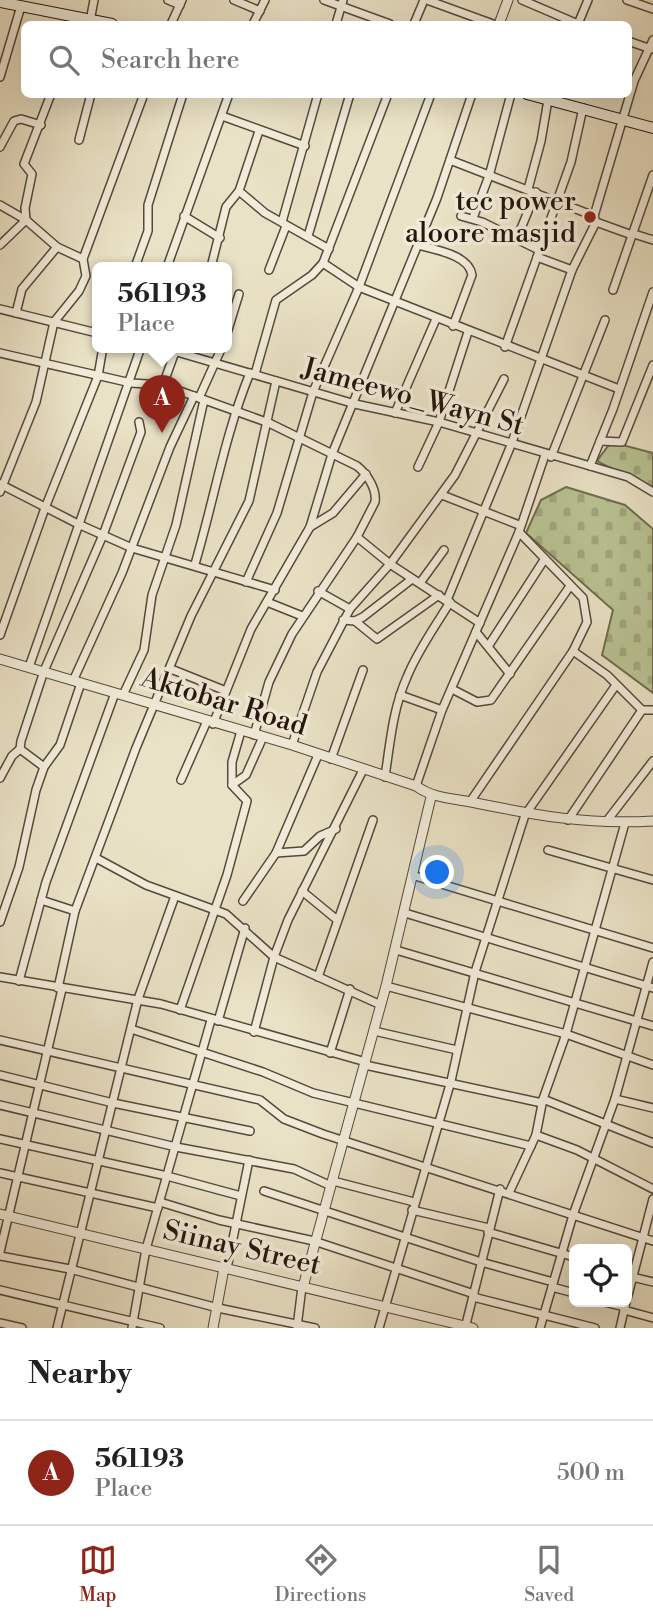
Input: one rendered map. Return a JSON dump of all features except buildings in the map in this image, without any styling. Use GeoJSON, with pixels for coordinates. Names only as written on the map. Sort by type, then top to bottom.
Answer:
{"type":"FeatureCollection","features":[{"type":"Feature","properties":{"kind":"main road"},"geometry":{"type":"LineString","coordinates":[[0,2],[68,21],[90,21]]}},
{"type":"Feature","properties":{"kind":"main road"},"geometry":{"type":"LineString","coordinates":[[555,98],[653,128]]}},
{"type":"Feature","properties":{"kind":"street"},"geometry":{"type":"LineString","coordinates":[[90,21],[94,0]]}},
{"type":"Feature","properties":{"kind":"street"},"geometry":{"type":"LineString","coordinates":[[168,0],[181,3],[172,21]]}},
{"type":"Feature","properties":{"kind":"street"},"geometry":{"type":"LineString","coordinates":[[234,0],[260,11]]}},
{"type":"Feature","properties":{"kind":"street"},"geometry":{"type":"LineString","coordinates":[[255,21],[265,0]]}},
{"type":"Feature","properties":{"kind":"street"},"geometry":{"type":"LineString","coordinates":[[324,0],[342,3],[383,21]]}},
{"type":"Feature","properties":{"kind":"street"},"geometry":{"type":"LineString","coordinates":[[415,21],[425,0],[484,21]]}},
{"type":"Feature","properties":{"kind":"street"},"geometry":{"type":"LineString","coordinates":[[500,21],[508,0]]}},
{"type":"Feature","properties":{"kind":"street"},"geometry":{"type":"LineString","coordinates":[[522,0],[571,21]]}},
{"type":"Feature","properties":{"kind":"street"},"geometry":{"type":"LineString","coordinates":[[579,21],[588,0]]}},
{"type":"Feature","properties":{"kind":"street"},"geometry":{"type":"LineString","coordinates":[[626,0],[653,9]]}},
{"type":"Feature","properties":{"kind":"street"},"geometry":{"type":"LineString","coordinates":[[337,21],[342,3]]}},
{"type":"Feature","properties":{"kind":"street"},"geometry":{"type":"LineString","coordinates":[[0,77],[21,6]]}},
{"type":"Feature","properties":{"kind":"street"},"geometry":{"type":"LineString","coordinates":[[632,78],[651,49],[653,40]]}},
{"type":"Feature","properties":{"kind":"street"},"geometry":{"type":"LineString","coordinates":[[632,42],[651,49]]}},
{"type":"Feature","properties":{"kind":"street"},"geometry":{"type":"LineString","coordinates":[[26,219],[25,208],[32,174],[24,164],[50,98]]}},
{"type":"Feature","properties":{"kind":"street"},"geometry":{"type":"LineString","coordinates":[[79,140],[90,98]]}},
{"type":"Feature","properties":{"kind":"street"},"geometry":{"type":"LineString","coordinates":[[143,98],[83,259],[86,276],[54,322],[32,411],[1,487],[132,548],[165,559],[214,569],[275,590]]}},
{"type":"Feature","properties":{"kind":"street"},"geometry":{"type":"LineString","coordinates":[[137,262],[148,231],[148,205],[182,98]]}},
{"type":"Feature","properties":{"kind":"street"},"geometry":{"type":"LineString","coordinates":[[169,262],[228,98]]}},
{"type":"Feature","properties":{"kind":"street"},"geometry":{"type":"LineString","coordinates":[[269,270],[317,98]]}},
{"type":"Feature","properties":{"kind":"street"},"geometry":{"type":"LineString","coordinates":[[308,236],[349,98]]}},
{"type":"Feature","properties":{"kind":"street"},"geometry":{"type":"LineString","coordinates":[[195,564],[218,488],[234,413],[253,373],[276,300],[312,275],[323,263],[386,98]]}},
{"type":"Feature","properties":{"kind":"street"},"geometry":{"type":"LineString","coordinates":[[246,582],[277,513],[313,392],[359,288],[430,98]]}},
{"type":"Feature","properties":{"kind":"street"},"geometry":{"type":"LineString","coordinates":[[181,780],[226,691],[242,648],[310,527],[332,454],[396,302],[471,98]]}},
{"type":"Feature","properties":{"kind":"street"},"geometry":{"type":"LineString","coordinates":[[473,218],[489,176],[510,98]]}},
{"type":"Feature","properties":{"kind":"street"},"geometry":{"type":"LineString","coordinates":[[517,238],[532,190],[549,98]]}},
{"type":"Feature","properties":{"kind":"street"},"geometry":{"type":"LineString","coordinates":[[385,777],[400,695],[445,599],[511,444],[572,270],[595,219],[627,98]]}},
{"type":"Feature","properties":{"kind":"street"},"geometry":{"type":"LineString","coordinates":[[505,347],[555,201],[572,162],[583,108]]}},
{"type":"Feature","properties":{"kind":"street"},"geometry":{"type":"LineString","coordinates":[[222,116],[305,146]]}},
{"type":"Feature","properties":{"kind":"street"},"geometry":{"type":"LineString","coordinates":[[0,147],[15,121],[21,119],[41,125]]}},
{"type":"Feature","properties":{"kind":"street"},"geometry":{"type":"LineString","coordinates":[[213,262],[226,207],[239,191],[259,131]]}},
{"type":"Feature","properties":{"kind":"street"},"geometry":{"type":"LineString","coordinates":[[450,160],[532,190],[633,235],[653,240]]}},
{"type":"Feature","properties":{"kind":"street"},"geometry":{"type":"LineString","coordinates":[[613,290],[653,175]]}},
{"type":"Feature","properties":{"kind":"street"},"geometry":{"type":"LineString","coordinates":[[239,191],[258,208],[328,249]]}},
{"type":"Feature","properties":{"kind":"street"},"geometry":{"type":"LineString","coordinates":[[0,205],[26,219],[57,247],[83,259]]}},
{"type":"Feature","properties":{"kind":"street"},"geometry":{"type":"LineString","coordinates":[[184,216],[220,238]]}},
{"type":"Feature","properties":{"kind":"street"},"geometry":{"type":"LineString","coordinates":[[461,216],[473,218],[517,238],[538,253],[572,270]]}},
{"type":"Feature","properties":{"kind":"street"},"geometry":{"type":"LineString","coordinates":[[0,245],[26,219]]}},
{"type":"Feature","properties":{"kind":"street"},"geometry":{"type":"LineString","coordinates":[[418,245],[453,256],[467,263],[471,269],[472,275],[453,326]]}},
{"type":"Feature","properties":{"kind":"street"},"geometry":{"type":"LineString","coordinates":[[16,313],[22,289],[57,247]]}},
{"type":"Feature","properties":{"kind":"street"},"geometry":{"type":"LineString","coordinates":[[323,263],[359,288],[541,361],[619,389]]}},
{"type":"Feature","properties":{"kind":"street"},"geometry":{"type":"LineString","coordinates":[[590,466],[653,292]]}},
{"type":"Feature","properties":{"kind":"street"},"geometry":{"type":"LineString","coordinates":[[232,317],[239,294]]}},
{"type":"Feature","properties":{"kind":"street"},"geometry":{"type":"LineString","coordinates":[[0,309],[92,332]]}},
{"type":"Feature","properties":{"kind":"street"},"geometry":{"type":"LineString","coordinates":[[395,413],[436,319]]}},
{"type":"Feature","properties":{"kind":"street"},"geometry":{"type":"LineString","coordinates":[[416,786],[442,710],[605,320]]}},
{"type":"Feature","properties":{"kind":"street"},"geometry":{"type":"LineString","coordinates":[[418,467],[439,422],[468,332]]}},
{"type":"Feature","properties":{"kind":"street"},"geometry":{"type":"LineString","coordinates":[[0,364],[1,353],[131,383],[163,385],[234,413],[269,423],[357,466],[366,474],[376,499],[357,537],[302,616],[269,682],[259,736],[246,775],[232,785]]}},
{"type":"Feature","properties":{"kind":"street"},"geometry":{"type":"LineString","coordinates":[[0,635],[45,508],[98,376],[102,353]]}},
{"type":"Feature","properties":{"kind":"street"},"geometry":{"type":"LineString","coordinates":[[29,667],[139,353]]}},
{"type":"Feature","properties":{"kind":"street"},"geometry":{"type":"LineString","coordinates":[[163,385],[175,353]]}},
{"type":"Feature","properties":{"kind":"street","name":"Jameewo_Wayn St"},"geometry":{"type":"LineString","coordinates":[[188,353],[276,382],[355,404],[439,422],[548,456],[628,477],[653,492]]}},
{"type":"Feature","properties":{"kind":"street"},"geometry":{"type":"LineString","coordinates":[[0,922],[19,867],[26,826],[44,767],[60,745],[77,682],[170,447],[199,398],[220,353]]}},
{"type":"Feature","properties":{"kind":"street"},"geometry":{"type":"LineString","coordinates":[[600,441],[622,442],[653,365]]}},
{"type":"Feature","properties":{"kind":"street"},"geometry":{"type":"LineString","coordinates":[[292,745],[317,672],[343,620],[442,495],[478,433],[504,379]]}},
{"type":"Feature","properties":{"kind":"street"},"geometry":{"type":"LineString","coordinates":[[276,382],[269,423],[249,501],[191,616],[75,911],[41,1085],[18,1177],[4,1215],[0,1254],[140,1286],[218,1308],[315,1328]]}},
{"type":"Feature","properties":{"kind":"street"},"geometry":{"type":"LineString","coordinates":[[19,981],[41,900],[73,802],[119,694],[144,650],[152,595],[165,559],[196,447],[199,398]]}},
{"type":"Feature","properties":{"kind":"street"},"geometry":{"type":"LineString","coordinates":[[0,778],[12,756],[20,749],[44,671],[103,535],[141,432],[139,422]]}},
{"type":"Feature","properties":{"kind":"street"},"geometry":{"type":"LineString","coordinates":[[310,527],[333,513],[366,474]]}},
{"type":"Feature","properties":{"kind":"street"},"geometry":{"type":"LineString","coordinates":[[442,495],[519,528],[544,560],[585,600],[588,616],[573,651],[470,802]]}},
{"type":"Feature","properties":{"kind":"street"},"geometry":{"type":"LineString","coordinates":[[357,537],[390,564],[480,623]]}},
{"type":"Feature","properties":{"kind":"street"},"geometry":{"type":"LineString","coordinates":[[355,621],[416,581],[443,550]]}},
{"type":"Feature","properties":{"kind":"street"},"geometry":{"type":"LineString","coordinates":[[489,645],[544,560]]}},
{"type":"Feature","properties":{"kind":"street"},"geometry":{"type":"LineString","coordinates":[[452,689],[486,703],[510,674],[570,586]]}},
{"type":"Feature","properties":{"kind":"street"},"geometry":{"type":"LineString","coordinates":[[318,591],[350,609]]}},
{"type":"Feature","properties":{"kind":"street"},"geometry":{"type":"LineString","coordinates":[[343,620],[355,621],[377,639],[445,599]]}},
{"type":"Feature","properties":{"kind":"street"},"geometry":{"type":"LineString","coordinates":[[267,602],[302,616]]}},
{"type":"Feature","properties":{"kind":"street"},"geometry":{"type":"LineString","coordinates":[[476,632],[510,674]]}},
{"type":"Feature","properties":{"kind":"street"},"geometry":{"type":"LineString","coordinates":[[573,651],[616,685],[642,710],[653,710]]}},
{"type":"Feature","properties":{"kind":"street","name":"Aktobar Road"},"geometry":{"type":"LineString","coordinates":[[0,659],[292,745],[416,786],[431,797]]}},
{"type":"Feature","properties":{"kind":"street"},"geometry":{"type":"LineString","coordinates":[[171,669],[226,691]]}},
{"type":"Feature","properties":{"kind":"street"},"geometry":{"type":"LineString","coordinates":[[331,759],[363,670]]}},
{"type":"Feature","properties":{"kind":"street"},"geometry":{"type":"LineString","coordinates":[[379,1328],[451,1081],[475,972],[526,816],[616,685]]}},
{"type":"Feature","properties":{"kind":"street"},"geometry":{"type":"LineString","coordinates":[[400,695],[442,710]]}},
{"type":"Feature","properties":{"kind":"street"},"geometry":{"type":"LineString","coordinates":[[568,820],[642,710]]}},
{"type":"Feature","properties":{"kind":"street"},"geometry":{"type":"LineString","coordinates":[[180,1010],[227,875],[247,802],[232,785],[232,762],[241,731]]}},
{"type":"Feature","properties":{"kind":"street"},"geometry":{"type":"LineString","coordinates":[[20,749],[44,767]]}},
{"type":"Feature","properties":{"kind":"street"},"geometry":{"type":"LineString","coordinates":[[243,901],[276,853],[318,755]]}},
{"type":"Feature","properties":{"kind":"street"},"geometry":{"type":"LineString","coordinates":[[606,822],[653,761]]}},
{"type":"Feature","properties":{"kind":"street"},"geometry":{"type":"LineString","coordinates":[[254,1032],[274,957],[302,891],[336,829],[363,770]]}},
{"type":"Feature","properties":{"kind":"street"},"geometry":{"type":"LineString","coordinates":[[297,1326],[314,1241],[396,950],[431,797],[470,802],[526,816],[625,823],[653,821]]}},
{"type":"Feature","properties":{"kind":"street"},"geometry":{"type":"LineString","coordinates":[[318,976],[373,820]]}},
{"type":"Feature","properties":{"kind":"street"},"geometry":{"type":"LineString","coordinates":[[509,1193],[536,1135],[543,1101],[566,1034],[584,965],[615,867],[625,823]]}},
{"type":"Feature","properties":{"kind":"street"},"geometry":{"type":"LineString","coordinates":[[276,853],[304,851],[320,836],[336,829]]}},
{"type":"Feature","properties":{"kind":"street"},"geometry":{"type":"LineString","coordinates":[[548,850],[653,880]]}},
{"type":"Feature","properties":{"kind":"street"},"geometry":{"type":"LineString","coordinates":[[96,858],[175,896],[226,914],[246,928],[274,957],[381,1005]]}},
{"type":"Feature","properties":{"kind":"street"},"geometry":{"type":"LineString","coordinates":[[415,876],[653,948]]}},
{"type":"Feature","properties":{"kind":"street"},"geometry":{"type":"LineString","coordinates":[[302,891],[336,919]]}},
{"type":"Feature","properties":{"kind":"street"},"geometry":{"type":"LineString","coordinates":[[57,1328],[138,999],[175,896]]}},
{"type":"Feature","properties":{"kind":"street"},"geometry":{"type":"LineString","coordinates":[[41,900],[75,911]]}},
{"type":"Feature","properties":{"kind":"street"},"geometry":{"type":"LineString","coordinates":[[405,913],[487,935],[649,987]]}},
{"type":"Feature","properties":{"kind":"street"},"geometry":{"type":"LineString","coordinates":[[133,1325],[146,1249],[202,1050],[246,928]]}},
{"type":"Feature","properties":{"kind":"street"},"geometry":{"type":"LineString","coordinates":[[396,950],[653,1026]]}},
{"type":"Feature","properties":{"kind":"street"},"geometry":{"type":"LineString","coordinates":[[540,1328],[573,1215],[607,1125],[636,1020],[649,987],[653,962]]}},
{"type":"Feature","properties":{"kind":"street"},"geometry":{"type":"LineString","coordinates":[[0,977],[60,989],[138,999],[366,1063],[543,1101],[653,1143]]}},
{"type":"Feature","properties":{"kind":"street"},"geometry":{"type":"LineString","coordinates":[[386,986],[566,1034],[653,1065]]}},
{"type":"Feature","properties":{"kind":"street"},"geometry":{"type":"LineString","coordinates":[[330,1053],[350,989]]}},
{"type":"Feature","properties":{"kind":"street"},"geometry":{"type":"LineString","coordinates":[[131,1029],[202,1050],[313,1093],[531,1146]]}},
{"type":"Feature","properties":{"kind":"street"},"geometry":{"type":"LineString","coordinates":[[374,1031],[457,1050]]}},
{"type":"Feature","properties":{"kind":"street"},"geometry":{"type":"LineString","coordinates":[[0,1040],[260,1100],[295,1124],[653,1241]]}},
{"type":"Feature","properties":{"kind":"street"},"geometry":{"type":"LineString","coordinates":[[0,1075],[113,1103],[250,1131]]}},
{"type":"Feature","properties":{"kind":"street"},"geometry":{"type":"LineString","coordinates":[[615,1099],[653,1108]]}},
{"type":"Feature","properties":{"kind":"street"},"geometry":{"type":"LineString","coordinates":[[0,1105],[176,1147],[294,1169],[569,1255]]}},
{"type":"Feature","properties":{"kind":"street"},"geometry":{"type":"LineString","coordinates":[[536,1135],[594,1159],[653,1189]]}},
{"type":"Feature","properties":{"kind":"street"},"geometry":{"type":"LineString","coordinates":[[0,1139],[167,1176],[241,1196]]}},
{"type":"Feature","properties":{"kind":"street"},"geometry":{"type":"LineString","coordinates":[[213,1328],[249,1160]]}},
{"type":"Feature","properties":{"kind":"street"},"geometry":{"type":"LineString","coordinates":[[0,1172],[314,1241],[473,1295],[595,1328]]}},
{"type":"Feature","properties":{"kind":"street"},"geometry":{"type":"LineString","coordinates":[[468,1327],[473,1295],[500,1189]]}},
{"type":"Feature","properties":{"kind":"street"},"geometry":{"type":"LineString","coordinates":[[264,1191],[569,1291]]}},
{"type":"Feature","properties":{"kind":"street"},"geometry":{"type":"LineString","coordinates":[[632,1267],[653,1199]]}},
{"type":"Feature","properties":{"kind":"street","name":"Siinay Street"},"geometry":{"type":"LineString","coordinates":[[4,1215],[468,1327]]}},
{"type":"Feature","properties":{"kind":"street"},"geometry":{"type":"LineString","coordinates":[[632,1274],[653,1282]]}},
{"type":"Feature","properties":{"kind":"street"},"geometry":{"type":"LineString","coordinates":[[0,1290],[133,1325],[160,1328]]}},
{"type":"Feature","properties":{"kind":"street"},"geometry":{"type":"LineString","coordinates":[[620,1328],[624,1307]]}},
{"type":"Feature","properties":{"kind":"street"},"geometry":{"type":"LineString","coordinates":[[631,1307],[653,1318]]}},
{"type":"Feature","properties":{"kind":"street"},"geometry":{"type":"LineString","coordinates":[[0,1323],[22,1328]]}},
{"type":"Feature","properties":{"kind":"green space"},"geometry":{"type":"Polygon","coordinates":[[[611,442],[653,453],[653,491],[597,461],[611,442]]]}},
{"type":"Feature","properties":{"kind":"green space"},"geometry":{"type":"Polygon","coordinates":[[[566,487],[625,505],[653,529],[653,693],[602,655],[613,610],[526,533],[541,500],[566,487]]]}},
{"type":"Feature","properties":{"kind":"place","name":"tec power aloore masjid"},"geometry":{"type":"Point","coordinates":[590,217]}},
{"type":"Feature","properties":{"kind":"place","name":"561193"},"geometry":{"type":"Point","coordinates":[162,433]}}]}
